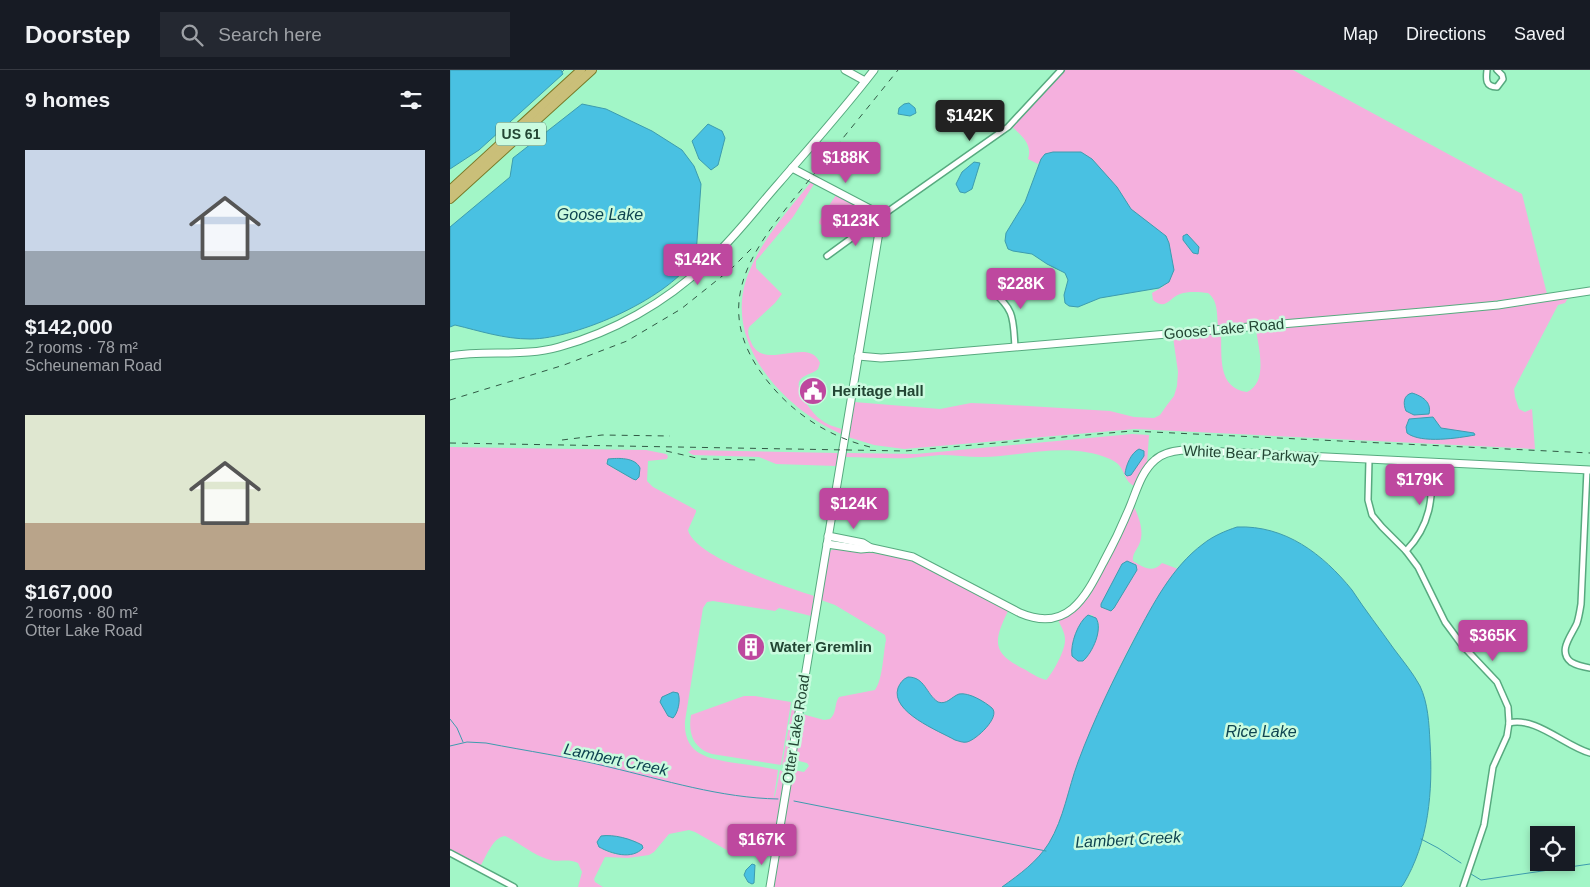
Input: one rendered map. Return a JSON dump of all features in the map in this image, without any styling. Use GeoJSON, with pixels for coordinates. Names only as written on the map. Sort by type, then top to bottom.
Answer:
{"type":"FeatureCollection","features":[{"type":"Feature","properties":{"kind":"main road","name":"US 61"},"geometry":{"type":"LineString","coordinates":[[450,190],[581,70]]}},
{"type":"Feature","properties":{"kind":"main road","name":"US 61"},"geometry":{"type":"LineString","coordinates":[[450,199],[592,70]]}},
{"type":"Feature","properties":{"kind":"street"},"geometry":{"type":"LineString","coordinates":[[845,70],[865,81]]}},
{"type":"Feature","properties":{"kind":"street"},"geometry":{"type":"LineString","coordinates":[[450,356],[545,350],[580,340],[634,316],[677,289],[707,264],[728,242],[874,70]]}},
{"type":"Feature","properties":{"kind":"street"},"geometry":{"type":"LineString","coordinates":[[827,256],[1008,127],[1060,70]]}},
{"type":"Feature","properties":{"kind":"street"},"geometry":{"type":"LineString","coordinates":[[1487,70],[1487,83],[1490,86],[1497,87],[1502,79],[1502,75],[1497,70]]}},
{"type":"Feature","properties":{"kind":"street"},"geometry":{"type":"LineString","coordinates":[[792,168],[874,211],[880,220]]}},
{"type":"Feature","properties":{"kind":"street","name":"Otter Lake Road"},"geometry":{"type":"LineString","coordinates":[[770,887],[880,220]]}},
{"type":"Feature","properties":{"kind":"street"},"geometry":{"type":"LineString","coordinates":[[991,290],[1002,299],[1011,311],[1015,348]]}},
{"type":"Feature","properties":{"kind":"street","name":"Goose Lake Road"},"geometry":{"type":"LineString","coordinates":[[858,356],[896,358],[1466,308],[1590,291]]}},
{"type":"Feature","properties":{"kind":"street","name":"White Bear Parkway"},"geometry":{"type":"LineString","coordinates":[[827,540],[861,549],[872,548],[901,553],[920,560],[1024,615],[1053,618],[1072,610],[1087,594],[1120,530],[1144,474],[1154,460],[1175,451],[1589,470]]}},
{"type":"Feature","properties":{"kind":"street"},"geometry":{"type":"LineString","coordinates":[[1369,460],[1368,500],[1376,521],[1406,551],[1418,567],[1436,607],[1449,628],[1462,645],[1497,682],[1506,700],[1509,723],[1505,744],[1493,767],[1484,825],[1463,887]]}},
{"type":"Feature","properties":{"kind":"street"},"geometry":{"type":"LineString","coordinates":[[1406,551],[1422,530],[1430,511],[1434,462]]}},
{"type":"Feature","properties":{"kind":"street"},"geometry":{"type":"LineString","coordinates":[[1589,470],[1581,604],[1577,622],[1566,643],[1565,650],[1568,659],[1572,662],[1590,668]]}},
{"type":"Feature","properties":{"kind":"street"},"geometry":{"type":"LineString","coordinates":[[1509,723],[1526,722],[1578,749],[1590,753]]}},
{"type":"Feature","properties":{"kind":"street"},"geometry":{"type":"LineString","coordinates":[[450,853],[514,887]]}},
{"type":"Feature","properties":{"kind":"shaded area"},"geometry":{"type":"Polygon","coordinates":[[[1064,70],[1293,70],[1522,194],[1547,294],[1464,305],[1218,326],[1214,300],[1208,293],[1183,293],[1167,303],[1157,303],[1153,300],[1152,293],[1164,286],[1043,156],[1038,164],[1028,159],[1029,149],[1027,144],[1022,136],[1011,126],[1064,70]]]}},
{"type":"Feature","properties":{"kind":"shaded area"},"geometry":{"type":"Polygon","coordinates":[[[811,182],[814,184],[793,217],[756,261],[756,268],[782,294],[749,327],[748,333],[757,351],[765,354],[806,352],[814,355],[820,363],[818,369],[800,380],[800,391],[809,407],[817,416],[827,424],[842,429],[841,434],[820,423],[800,409],[781,392],[765,372],[752,351],[744,328],[742,305],[746,280],[752,266],[774,228],[811,182]]]}},
{"type":"Feature","properties":{"kind":"shaded area"},"geometry":{"type":"Polygon","coordinates":[[[836,195],[868,212],[876,220],[864,222],[850,216],[841,215],[821,225],[819,223],[820,219],[836,195]]]}},
{"type":"Feature","properties":{"kind":"shaded area"},"geometry":{"type":"Polygon","coordinates":[[[1568,298],[1565,303],[1558,305],[1514,389],[1519,409],[1525,412],[1532,409],[1535,449],[1135,429],[904,449],[874,445],[848,437],[854,402],[940,409],[971,403],[994,404],[1110,411],[1134,417],[1154,418],[1160,415],[1174,396],[1177,386],[1178,372],[1173,337],[1221,333],[1223,370],[1226,378],[1237,389],[1247,392],[1254,387],[1260,373],[1260,355],[1256,330],[1485,310],[1568,298]]]}},
{"type":"Feature","properties":{"kind":"shaded area"},"geometry":{"type":"Polygon","coordinates":[[[1132,434],[1149,435],[1147,464],[1134,486],[1127,480],[1122,469],[1115,462],[1094,454],[1078,451],[1046,451],[982,457],[940,455],[910,458],[845,457],[845,453],[916,454],[1132,434]]]}},
{"type":"Feature","properties":{"kind":"shaded area"},"geometry":{"type":"Polygon","coordinates":[[[450,447],[646,450],[666,454],[668,456],[667,459],[648,461],[647,481],[653,487],[696,510],[688,530],[694,540],[707,551],[724,561],[764,579],[814,596],[811,616],[779,608],[775,611],[713,601],[707,602],[703,608],[685,721],[688,741],[700,753],[716,760],[778,770],[774,797],[780,770],[783,772],[775,835],[768,844],[770,829],[768,828],[766,845],[732,853],[689,830],[669,834],[654,852],[649,855],[628,858],[605,857],[594,879],[595,882],[603,887],[578,887],[582,872],[578,863],[547,859],[505,836],[493,844],[480,867],[450,850],[450,447]],[[610,459],[606,462],[613,468],[633,479],[636,480],[639,477],[631,460],[610,459]],[[606,835],[599,839],[597,844],[606,851],[625,855],[642,850],[631,840],[606,835]]]}},
{"type":"Feature","properties":{"kind":"shaded area"},"geometry":{"type":"Polygon","coordinates":[[[692,450],[838,453],[836,466],[776,464],[759,457],[693,455],[688,452],[692,450]]]}},
{"type":"Feature","properties":{"kind":"shaded area"},"geometry":{"type":"Polygon","coordinates":[[[1134,507],[1139,520],[1141,538],[1133,556],[1133,561],[1151,569],[1162,563],[1178,569],[1151,608],[1118,671],[1089,736],[1056,830],[1040,856],[1002,887],[774,887],[793,770],[804,772],[809,766],[807,763],[795,760],[802,714],[824,720],[830,719],[834,714],[839,697],[875,690],[880,680],[886,640],[885,635],[835,605],[821,600],[831,550],[840,548],[911,560],[1008,611],[998,639],[998,646],[1001,652],[1014,663],[1037,677],[1046,680],[1058,661],[1065,643],[1063,630],[1058,620],[1074,612],[1089,597],[1122,535],[1134,507]],[[1088,615],[1076,635],[1073,646],[1073,657],[1080,661],[1086,659],[1099,627],[1098,622],[1092,615],[1088,615]]]}},
{"type":"Feature","properties":{"kind":"shaded area"},"geometry":{"type":"Polygon","coordinates":[[[744,696],[791,702],[781,765],[712,754],[700,748],[693,739],[690,728],[691,715],[744,696]]]}},
{"type":"Feature","properties":{"kind":"shaded area"},"geometry":{"type":"Polygon","coordinates":[[[793,702],[797,703],[787,762],[782,765],[793,702]]]}},
{"type":"Feature","properties":{"kind":"water"},"geometry":{"type":"Polygon","coordinates":[[[450,70],[561,70],[563,74],[479,150],[450,169],[450,70]]]}},
{"type":"Feature","properties":{"kind":"water"},"geometry":{"type":"Polygon","coordinates":[[[909,103],[915,108],[916,113],[910,116],[898,114],[899,108],[909,103]]]}},
{"type":"Feature","properties":{"kind":"water","name":"Goose Lake"},"geometry":{"type":"Polygon","coordinates":[[[582,104],[606,109],[652,131],[682,150],[694,166],[701,184],[696,255],[684,271],[667,286],[646,300],[622,313],[573,332],[550,337],[520,339],[455,325],[450,327],[450,227],[510,177],[513,158],[582,104]]]}},
{"type":"Feature","properties":{"kind":"water"},"geometry":{"type":"Polygon","coordinates":[[[708,124],[722,131],[725,138],[718,165],[711,170],[699,159],[692,141],[708,124]]]}},
{"type":"Feature","properties":{"kind":"water"},"geometry":{"type":"Polygon","coordinates":[[[1053,152],[1081,152],[1092,159],[1117,187],[1131,209],[1166,236],[1174,270],[1169,282],[1159,288],[1100,298],[1078,307],[1069,306],[1065,303],[1064,295],[1068,280],[1065,273],[1032,254],[1008,249],[1005,241],[1006,233],[1025,202],[1041,159],[1045,154],[1053,152]]]}},
{"type":"Feature","properties":{"kind":"water"},"geometry":{"type":"Polygon","coordinates":[[[974,162],[980,163],[972,189],[965,193],[960,192],[956,184],[962,172],[974,162]]]}},
{"type":"Feature","properties":{"kind":"water"},"geometry":{"type":"Polygon","coordinates":[[[1187,234],[1199,247],[1198,254],[1193,253],[1183,240],[1183,236],[1187,234]]]}},
{"type":"Feature","properties":{"kind":"water"},"geometry":{"type":"Polygon","coordinates":[[[1412,393],[1428,403],[1429,414],[1414,415],[1406,411],[1404,400],[1412,393]]]}},
{"type":"Feature","properties":{"kind":"water"},"geometry":{"type":"Polygon","coordinates":[[[1433,417],[1441,428],[1474,433],[1475,435],[1450,439],[1430,439],[1407,433],[1406,427],[1409,419],[1433,417]]]}},
{"type":"Feature","properties":{"kind":"water"},"geometry":{"type":"Polygon","coordinates":[[[1139,449],[1144,451],[1144,456],[1131,475],[1127,476],[1125,474],[1131,456],[1139,449]]]}},
{"type":"Feature","properties":{"kind":"water"},"geometry":{"type":"Polygon","coordinates":[[[608,459],[626,459],[638,464],[640,468],[639,477],[636,480],[633,479],[607,464],[608,459]]]}},
{"type":"Feature","properties":{"kind":"water","name":"Rice Lake"},"geometry":{"type":"Polygon","coordinates":[[[1237,527],[1271,531],[1287,537],[1302,544],[1329,565],[1352,590],[1420,686],[1426,706],[1429,728],[1431,760],[1430,797],[1424,834],[1419,851],[1403,885],[1401,887],[1002,887],[1034,862],[1049,843],[1062,814],[1078,762],[1098,714],[1135,638],[1164,587],[1192,553],[1219,534],[1237,527]]]}},
{"type":"Feature","properties":{"kind":"water"},"geometry":{"type":"Polygon","coordinates":[[[1127,561],[1136,565],[1137,570],[1114,608],[1111,611],[1101,607],[1122,564],[1127,561]]]}},
{"type":"Feature","properties":{"kind":"water"},"geometry":{"type":"Polygon","coordinates":[[[1088,615],[1096,618],[1098,634],[1087,657],[1083,661],[1078,661],[1072,656],[1072,646],[1078,628],[1088,615]]]}},
{"type":"Feature","properties":{"kind":"water"},"geometry":{"type":"Polygon","coordinates":[[[908,677],[922,683],[934,699],[941,703],[959,694],[967,694],[977,698],[992,708],[994,712],[993,717],[986,728],[971,740],[964,742],[955,740],[918,720],[901,705],[897,697],[898,688],[902,681],[908,677]]]}},
{"type":"Feature","properties":{"kind":"water"},"geometry":{"type":"Polygon","coordinates":[[[673,692],[678,693],[679,703],[678,710],[673,718],[668,716],[660,702],[662,697],[673,692]]]}},
{"type":"Feature","properties":{"kind":"water"},"geometry":{"type":"Polygon","coordinates":[[[601,836],[617,836],[628,839],[642,845],[643,848],[633,854],[616,854],[599,847],[597,842],[601,836]]]}},
{"type":"Feature","properties":{"kind":"water"},"geometry":{"type":"Polygon","coordinates":[[[752,864],[755,865],[754,883],[752,884],[748,882],[744,875],[752,864]]]}},
{"type":"Feature","properties":{"kind":"waterway"},"geometry":{"type":"LineString","coordinates":[[450,719],[457,728],[463,742]]}},
{"type":"Feature","properties":{"kind":"waterway","name":"Lambert Creek"},"geometry":{"type":"LineString","coordinates":[[450,746],[467,742],[486,743],[579,760],[714,792],[778,799]]}},
{"type":"Feature","properties":{"kind":"waterway","name":"Lambert Creek"},"geometry":{"type":"LineString","coordinates":[[794,801],[1046,851]]}},
{"type":"Feature","properties":{"kind":"waterway","name":"Lambert Creek"},"geometry":{"type":"LineString","coordinates":[[1421,839],[1461,863]]}},
{"type":"Feature","properties":{"kind":"waterway"},"geometry":{"type":"LineString","coordinates":[[1471,874],[1481,880],[1590,864]]}},
{"type":"Feature","properties":{"kind":"railway"},"geometry":{"type":"LineString","coordinates":[[870,447],[827,431],[802,415],[779,395],[749,353],[740,325],[739,298],[746,272],[759,247],[775,223],[898,70]]}},
{"type":"Feature","properties":{"kind":"railway"},"geometry":{"type":"LineString","coordinates":[[450,400],[564,365],[627,341],[681,309],[731,269],[755,245]]}},
{"type":"Feature","properties":{"kind":"railway"},"geometry":{"type":"LineString","coordinates":[[450,443],[905,451],[1132,431],[1590,453]]}},
{"type":"Feature","properties":{"kind":"railway"},"geometry":{"type":"LineString","coordinates":[[562,440],[602,435],[670,436]]}},
{"type":"Feature","properties":{"kind":"railway"},"geometry":{"type":"LineString","coordinates":[[666,451],[701,459],[761,460]]}},
{"type":"Feature","properties":{"kind":"place","name":"Heritage Hall"},"geometry":{"type":"Point","coordinates":[813,391]}},
{"type":"Feature","properties":{"kind":"place","name":"Water Gremlin"},"geometry":{"type":"Point","coordinates":[751,647]}}]}
